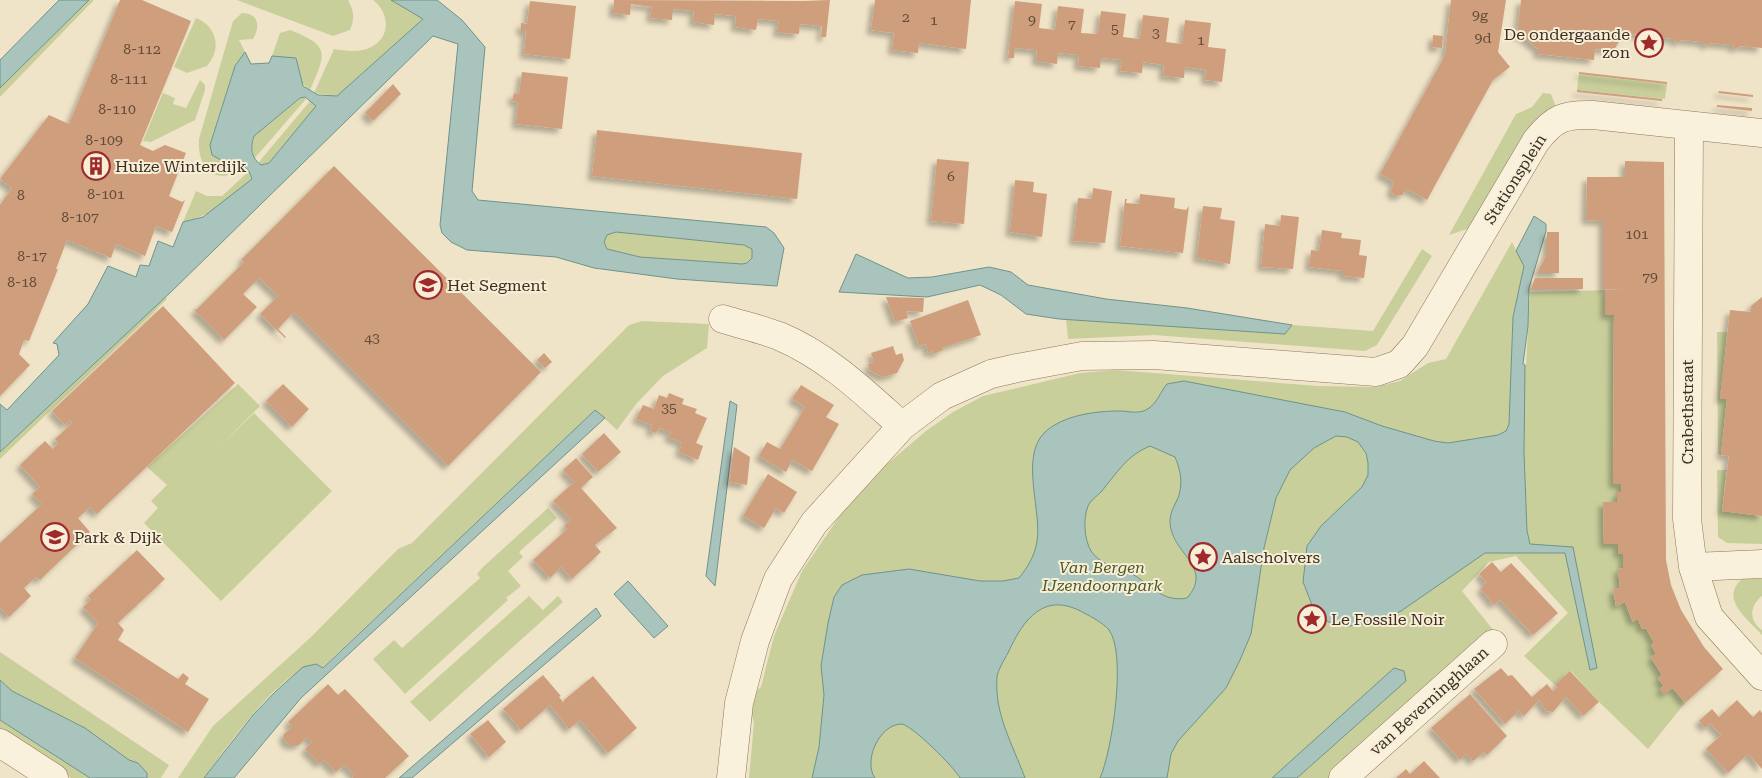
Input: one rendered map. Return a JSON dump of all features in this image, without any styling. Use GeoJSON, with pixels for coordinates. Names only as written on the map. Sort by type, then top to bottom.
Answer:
{"type":"FeatureCollection","features":[{"type":"Feature","properties":{"kind":"street","name":"Stationsplein"},"geometry":{"type":"LineString","coordinates":[[902,426],[942,396],[992,374],[1082,356],[1154,355],[1376,372],[1399,364],[1415,346],[1536,141],[1546,128],[1558,119],[1575,114],[1593,115],[1762,134]]}},
{"type":"Feature","properties":{"kind":"street","name":"Crabethstraat"},"geometry":{"type":"LineString","coordinates":[[1689,126],[1687,519],[1693,567],[1709,617],[1762,676]]}},
{"type":"Feature","properties":{"kind":"street"},"geometry":{"type":"LineString","coordinates":[[723,319],[779,336],[813,354],[842,372],[902,426],[814,524],[778,579],[755,642],[738,703],[732,778]]}},
{"type":"Feature","properties":{"kind":"street"},"geometry":{"type":"LineString","coordinates":[[1693,567],[1762,564]]}},
{"type":"Feature","properties":{"kind":"street","name":"van Beverninghlaan"},"geometry":{"type":"LineString","coordinates":[[1343,778],[1493,644]]}},
{"type":"Feature","properties":{"kind":"street"},"geometry":{"type":"LineString","coordinates":[[0,743],[54,778]]}},
{"type":"Feature","properties":{"kind":"green space"},"geometry":{"type":"Polygon","coordinates":[[[89,0],[94,0],[0,97],[0,88],[89,0]]]}},
{"type":"Feature","properties":{"kind":"green space"},"geometry":{"type":"Polygon","coordinates":[[[237,0],[348,0],[353,11],[353,22],[350,30],[333,36],[237,0]]]}},
{"type":"Feature","properties":{"kind":"green space"},"geometry":{"type":"Polygon","coordinates":[[[373,0],[391,0],[424,18],[337,96],[314,93],[334,49],[364,50],[373,46],[383,36],[386,23],[385,16],[373,0]]]}},
{"type":"Feature","properties":{"kind":"green space"},"geometry":{"type":"Polygon","coordinates":[[[242,13],[252,15],[255,18],[257,29],[253,39],[239,40],[245,52],[235,66],[213,134],[245,167],[226,176],[211,172],[205,167],[201,160],[199,139],[233,21],[242,13]]]}},
{"type":"Feature","properties":{"kind":"green space"},"geometry":{"type":"Polygon","coordinates":[[[196,18],[209,26],[213,32],[216,45],[215,52],[207,66],[187,73],[174,67],[196,18]]]}},
{"type":"Feature","properties":{"kind":"green space"},"geometry":{"type":"Polygon","coordinates":[[[290,30],[313,41],[319,46],[321,52],[322,59],[310,90],[272,56],[280,33],[290,30]]]}},
{"type":"Feature","properties":{"kind":"green space"},"geometry":{"type":"Polygon","coordinates":[[[1579,74],[1667,84],[1665,99],[1577,90],[1579,74]]]}},
{"type":"Feature","properties":{"kind":"green space"},"geometry":{"type":"Polygon","coordinates":[[[200,80],[205,85],[205,90],[195,120],[151,142],[143,141],[163,93],[175,98],[173,104],[186,108],[200,80]]]}},
{"type":"Feature","properties":{"kind":"green space"},"geometry":{"type":"Polygon","coordinates":[[[1543,93],[1551,94],[1556,107],[1473,227],[1449,235],[1516,114],[1532,107],[1543,93]]]}},
{"type":"Feature","properties":{"kind":"green space"},"geometry":{"type":"Polygon","coordinates":[[[303,96],[306,99],[254,159],[252,148],[254,136],[303,96]]]}},
{"type":"Feature","properties":{"kind":"green space"},"geometry":{"type":"Polygon","coordinates":[[[311,100],[316,106],[269,163],[261,165],[258,163],[311,100]]]}},
{"type":"Feature","properties":{"kind":"green space"},"geometry":{"type":"Polygon","coordinates":[[[249,171],[252,179],[228,200],[212,211],[183,222],[196,191],[207,196],[222,196],[249,171]]]}},
{"type":"Feature","properties":{"kind":"green space"},"geometry":{"type":"Polygon","coordinates":[[[616,232],[744,245],[752,249],[752,258],[742,264],[640,257],[607,249],[604,242],[607,235],[616,232]]]}},
{"type":"Feature","properties":{"kind":"green space","name":"Van Bergen IJzendoornpark"},"geometry":{"type":"Polygon","coordinates":[[[1512,242],[1524,266],[1513,317],[1512,364],[1526,365],[1530,292],[1610,290],[1614,306],[1613,484],[1621,484],[1621,492],[1617,492],[1617,502],[1603,502],[1604,543],[1618,544],[1618,553],[1623,553],[1623,568],[1618,569],[1620,588],[1613,590],[1616,606],[1625,602],[1632,621],[1638,619],[1642,629],[1646,628],[1654,643],[1651,645],[1656,654],[1651,658],[1662,675],[1658,679],[1664,686],[1660,689],[1673,688],[1685,703],[1648,749],[1599,702],[1571,671],[1555,685],[1524,656],[1568,613],[1516,556],[1489,562],[1462,591],[1494,631],[1331,778],[749,778],[754,722],[751,713],[754,693],[761,687],[774,636],[802,571],[841,514],[880,470],[926,431],[953,412],[983,396],[1080,373],[1116,370],[1318,386],[1375,387],[1400,381],[1428,363],[1446,359],[1512,242]],[[1565,553],[1590,670],[1597,668],[1565,553]]]}},
{"type":"Feature","properties":{"kind":"green space"},"geometry":{"type":"Polygon","coordinates":[[[1422,249],[1432,256],[1377,345],[1365,351],[1154,335],[1068,339],[1066,319],[1285,334],[1292,325],[1373,331],[1422,249]]]}},
{"type":"Feature","properties":{"kind":"green space"},"geometry":{"type":"Polygon","coordinates":[[[165,297],[167,299],[0,459],[0,452],[165,297]]]}},
{"type":"Feature","properties":{"kind":"green space"},"geometry":{"type":"Polygon","coordinates":[[[642,321],[709,324],[707,348],[663,376],[637,403],[617,430],[595,410],[322,668],[316,664],[301,670],[285,681],[254,712],[204,778],[178,778],[213,726],[311,637],[398,549],[412,543],[629,325],[642,321]]]}},
{"type":"Feature","properties":{"kind":"green space"},"geometry":{"type":"Polygon","coordinates":[[[1717,332],[1727,332],[1721,398],[1727,399],[1721,455],[1718,454],[1717,332]]]}},
{"type":"Feature","properties":{"kind":"green space"},"geometry":{"type":"Polygon","coordinates":[[[238,384],[260,406],[214,452],[254,413],[332,491],[221,601],[144,523],[158,508],[151,501],[167,485],[147,467],[238,384]]]}},
{"type":"Feature","properties":{"kind":"green space"},"geometry":{"type":"Polygon","coordinates":[[[1717,470],[1726,470],[1722,511],[1762,516],[1762,544],[1727,543],[1718,537],[1717,470]]]}},
{"type":"Feature","properties":{"kind":"green space"},"geometry":{"type":"Polygon","coordinates":[[[548,508],[557,518],[519,552],[523,557],[508,571],[521,586],[405,694],[373,659],[394,640],[402,648],[480,578],[477,574],[482,568],[548,508]]]}},
{"type":"Feature","properties":{"kind":"green space"},"geometry":{"type":"Polygon","coordinates":[[[1742,579],[1762,579],[1762,596],[1752,613],[1755,622],[1762,630],[1762,635],[1743,616],[1735,601],[1733,594],[1736,586],[1742,579]]]}},
{"type":"Feature","properties":{"kind":"green space"},"geometry":{"type":"Polygon","coordinates":[[[529,596],[543,610],[558,596],[563,602],[430,722],[410,702],[529,596]]]}},
{"type":"Feature","properties":{"kind":"green space"},"geometry":{"type":"Polygon","coordinates":[[[0,652],[169,765],[161,778],[147,778],[147,773],[138,763],[129,760],[85,728],[12,691],[0,680],[0,652]]]}},
{"type":"Feature","properties":{"kind":"green space"},"geometry":{"type":"Polygon","coordinates":[[[0,720],[90,778],[71,778],[0,731],[0,720]]]}},
{"type":"Feature","properties":{"kind":"water"},"geometry":{"type":"Polygon","coordinates":[[[59,0],[89,0],[0,88],[0,60],[59,0]]]}},
{"type":"Feature","properties":{"kind":"water"},"geometry":{"type":"Polygon","coordinates":[[[391,0],[437,0],[462,20],[485,47],[472,191],[478,200],[766,227],[774,233],[784,248],[777,286],[677,279],[594,268],[556,257],[467,250],[451,242],[442,233],[440,225],[458,44],[433,36],[172,291],[0,452],[0,404],[7,410],[59,355],[57,344],[53,343],[88,304],[108,266],[136,277],[140,265],[149,266],[158,241],[173,247],[183,222],[203,217],[252,179],[249,171],[241,163],[226,163],[212,155],[210,145],[235,66],[245,52],[251,64],[269,63],[272,56],[296,58],[303,86],[318,95],[337,96],[423,19],[391,0]],[[305,97],[300,98],[254,136],[252,152],[255,159],[261,165],[269,163],[316,106],[305,97]],[[616,232],[607,235],[604,242],[607,249],[640,257],[742,264],[747,263],[752,258],[752,249],[744,245],[616,232]]]}},
{"type":"Feature","properties":{"kind":"water"},"geometry":{"type":"Polygon","coordinates":[[[1534,216],[1546,224],[1546,231],[1529,288],[1528,326],[1523,364],[1525,365],[1524,452],[1527,531],[1530,544],[1573,547],[1597,668],[1590,670],[1565,553],[1485,553],[1401,611],[1381,621],[1350,626],[1331,623],[1316,615],[1303,582],[1307,546],[1321,526],[1362,487],[1368,475],[1366,453],[1358,442],[1347,437],[1336,436],[1314,448],[1290,470],[1276,498],[1264,548],[1251,634],[1226,688],[1178,741],[1171,754],[1167,778],[1100,778],[1109,747],[1116,703],[1117,659],[1114,642],[1109,630],[1097,620],[1070,607],[1057,605],[1046,607],[1028,620],[1014,641],[997,677],[998,704],[1001,717],[1025,778],[960,778],[932,747],[913,731],[901,724],[886,730],[875,745],[871,763],[875,778],[812,778],[819,747],[824,695],[821,666],[834,597],[842,585],[862,575],[909,569],[980,581],[1003,581],[1019,578],[1031,561],[1037,541],[1038,529],[1033,485],[1033,456],[1037,444],[1044,433],[1060,422],[1090,413],[1146,410],[1154,403],[1167,384],[1184,381],[1345,412],[1382,426],[1434,441],[1448,443],[1498,435],[1506,431],[1509,424],[1513,317],[1524,266],[1516,251],[1534,216]],[[1150,446],[1135,454],[1089,504],[1085,516],[1085,528],[1087,541],[1096,557],[1108,565],[1134,575],[1167,597],[1180,599],[1187,598],[1194,587],[1196,577],[1194,568],[1176,542],[1172,532],[1170,520],[1181,485],[1180,471],[1175,457],[1150,446]]]}},
{"type":"Feature","properties":{"kind":"water"},"geometry":{"type":"Polygon","coordinates":[[[856,254],[908,278],[932,277],[989,267],[1011,272],[1028,285],[1106,299],[1187,308],[1292,325],[1285,334],[1059,319],[1026,314],[1001,295],[980,285],[927,297],[839,292],[856,254]]]}},
{"type":"Feature","properties":{"kind":"water"},"geometry":{"type":"Polygon","coordinates":[[[730,401],[737,405],[715,586],[706,576],[730,401]]]}},
{"type":"Feature","properties":{"kind":"water"},"geometry":{"type":"Polygon","coordinates":[[[595,410],[605,418],[301,698],[234,778],[204,778],[253,715],[276,691],[303,667],[316,664],[323,668],[595,410]]]}},
{"type":"Feature","properties":{"kind":"water"},"geometry":{"type":"Polygon","coordinates":[[[628,581],[668,626],[654,638],[614,594],[628,581]]]}},
{"type":"Feature","properties":{"kind":"water"},"geometry":{"type":"Polygon","coordinates":[[[596,608],[601,616],[412,778],[399,778],[596,608]]]}},
{"type":"Feature","properties":{"kind":"water"},"geometry":{"type":"Polygon","coordinates":[[[1394,668],[1404,671],[1406,681],[1297,778],[1272,778],[1394,668]]]}},
{"type":"Feature","properties":{"kind":"water"},"geometry":{"type":"Polygon","coordinates":[[[0,680],[12,691],[85,728],[129,760],[138,763],[147,773],[147,778],[90,778],[0,720],[0,680]]]}},
{"type":"Feature","properties":{"kind":"building","name":"Huize Winterdijk"},"geometry":{"type":"Polygon","coordinates":[[[120,0],[142,0],[191,21],[140,145],[153,151],[165,145],[186,153],[169,196],[182,202],[185,200],[172,232],[156,226],[145,256],[116,244],[111,258],[67,240],[56,269],[58,269],[29,341],[24,340],[19,354],[30,365],[0,396],[0,205],[12,188],[0,179],[49,115],[69,124],[120,0]]]}},
{"type":"Feature","properties":{"kind":"building"},"geometry":{"type":"Polygon","coordinates":[[[614,0],[830,0],[826,37],[821,37],[822,26],[800,24],[799,34],[777,32],[779,21],[758,19],[756,30],[735,27],[736,16],[715,14],[714,25],[693,22],[694,11],[673,9],[672,20],[650,18],[652,7],[631,4],[630,15],[613,13],[614,0]]]}},
{"type":"Feature","properties":{"kind":"building"},"geometry":{"type":"Polygon","coordinates":[[[875,0],[971,0],[966,49],[919,43],[918,53],[892,50],[894,33],[871,30],[875,0]]]}},
{"type":"Feature","properties":{"kind":"building"},"geometry":{"type":"Polygon","coordinates":[[[1451,0],[1506,0],[1498,52],[1510,67],[1493,80],[1427,200],[1407,189],[1402,195],[1395,196],[1391,191],[1394,182],[1380,174],[1445,55],[1451,0]]]}},
{"type":"Feature","properties":{"kind":"building"},"geometry":{"type":"Polygon","coordinates":[[[1521,0],[1762,0],[1762,48],[1740,46],[1735,49],[1732,45],[1711,43],[1706,46],[1703,42],[1682,40],[1677,43],[1674,39],[1624,33],[1614,50],[1595,49],[1594,60],[1538,54],[1538,49],[1522,36],[1517,35],[1521,0]]]}},
{"type":"Feature","properties":{"kind":"building"},"geometry":{"type":"Polygon","coordinates":[[[530,1],[576,6],[570,59],[524,54],[526,31],[521,31],[521,23],[527,24],[530,1]]]}},
{"type":"Feature","properties":{"kind":"building"},"geometry":{"type":"Polygon","coordinates":[[[1015,1],[1042,4],[1039,28],[1055,30],[1058,6],[1084,9],[1081,33],[1098,34],[1101,11],[1126,14],[1123,37],[1140,39],[1143,15],[1169,18],[1166,42],[1182,44],[1185,20],[1211,23],[1208,47],[1226,49],[1222,82],[1205,80],[1206,70],[1185,67],[1184,78],[1163,76],[1164,65],[1143,62],[1142,73],[1120,71],[1122,60],[1101,58],[1100,68],[1078,66],[1079,55],[1058,53],[1057,64],[1036,61],[1037,50],[1015,48],[1014,58],[1008,58],[1015,1]]]}},
{"type":"Feature","properties":{"kind":"building"},"geometry":{"type":"Polygon","coordinates":[[[1433,35],[1443,36],[1442,48],[1432,47],[1433,35]]]}},
{"type":"Feature","properties":{"kind":"building"},"geometry":{"type":"Polygon","coordinates":[[[522,72],[568,77],[562,129],[516,124],[518,102],[512,101],[514,93],[519,94],[522,72]]]}},
{"type":"Feature","properties":{"kind":"building"},"geometry":{"type":"Polygon","coordinates":[[[1579,72],[1667,82],[1667,84],[1579,74],[1579,72]]]}},
{"type":"Feature","properties":{"kind":"building"},"geometry":{"type":"Polygon","coordinates":[[[393,84],[401,94],[373,121],[365,113],[393,84]]]}},
{"type":"Feature","properties":{"kind":"building"},"geometry":{"type":"Polygon","coordinates":[[[1577,90],[1662,99],[1662,101],[1577,92],[1577,90]]]}},
{"type":"Feature","properties":{"kind":"building"},"geometry":{"type":"Polygon","coordinates":[[[1719,91],[1753,95],[1753,97],[1718,93],[1719,91]]]}},
{"type":"Feature","properties":{"kind":"building"},"geometry":{"type":"Polygon","coordinates":[[[1717,105],[1752,108],[1752,111],[1717,107],[1717,105]]]}},
{"type":"Feature","properties":{"kind":"building"},"geometry":{"type":"Polygon","coordinates":[[[597,130],[802,153],[797,199],[592,176],[597,130]]]}},
{"type":"Feature","properties":{"kind":"building"},"geometry":{"type":"Polygon","coordinates":[[[937,159],[969,162],[964,224],[931,221],[937,159]]]}},
{"type":"Feature","properties":{"kind":"building"},"geometry":{"type":"Polygon","coordinates":[[[1625,161],[1664,162],[1666,560],[1671,585],[1681,610],[1704,647],[1723,669],[1685,703],[1673,688],[1664,694],[1660,689],[1664,686],[1658,678],[1662,675],[1651,657],[1656,654],[1651,645],[1654,643],[1646,628],[1642,629],[1638,619],[1633,622],[1625,602],[1616,606],[1613,589],[1620,588],[1618,569],[1623,568],[1623,553],[1618,554],[1618,544],[1604,544],[1603,502],[1617,502],[1617,492],[1621,492],[1621,484],[1613,484],[1614,315],[1605,315],[1605,290],[1624,289],[1603,289],[1603,221],[1586,220],[1587,177],[1625,177],[1625,161]]]}},
{"type":"Feature","properties":{"kind":"building"},"geometry":{"type":"Polygon","coordinates":[[[334,166],[541,372],[448,466],[294,312],[278,329],[285,338],[260,314],[278,296],[259,278],[243,294],[257,307],[224,340],[193,309],[196,310],[244,262],[241,260],[334,166]]]}},
{"type":"Feature","properties":{"kind":"building"},"geometry":{"type":"Polygon","coordinates":[[[1015,180],[1034,182],[1033,192],[1047,194],[1042,237],[1010,232],[1015,180]]]}},
{"type":"Feature","properties":{"kind":"building"},"geometry":{"type":"Polygon","coordinates":[[[1093,188],[1112,191],[1105,243],[1073,241],[1078,198],[1092,199],[1093,188]]]}},
{"type":"Feature","properties":{"kind":"building"},"geometry":{"type":"Polygon","coordinates":[[[1140,194],[1175,198],[1174,208],[1186,210],[1189,206],[1183,253],[1120,246],[1125,199],[1127,199],[1126,203],[1139,204],[1140,194]]]}},
{"type":"Feature","properties":{"kind":"building"},"geometry":{"type":"Polygon","coordinates":[[[1203,206],[1222,208],[1220,219],[1235,221],[1230,264],[1197,258],[1203,206]]]}},
{"type":"Feature","properties":{"kind":"building"},"geometry":{"type":"Polygon","coordinates":[[[1281,215],[1299,217],[1293,269],[1261,267],[1265,224],[1280,226],[1281,215]]]}},
{"type":"Feature","properties":{"kind":"building"},"geometry":{"type":"Polygon","coordinates":[[[1322,230],[1342,233],[1341,238],[1361,240],[1359,255],[1367,256],[1364,278],[1343,276],[1343,271],[1309,267],[1311,250],[1319,251],[1322,230]]]}},
{"type":"Feature","properties":{"kind":"building"},"geometry":{"type":"Polygon","coordinates":[[[1547,232],[1559,232],[1559,273],[1537,273],[1547,254],[1547,232]]]}},
{"type":"Feature","properties":{"kind":"building"},"geometry":{"type":"Polygon","coordinates":[[[1535,278],[1583,278],[1583,289],[1531,289],[1535,278]]]}},
{"type":"Feature","properties":{"kind":"building"},"geometry":{"type":"Polygon","coordinates":[[[886,297],[924,298],[923,312],[906,311],[908,318],[895,322],[886,297]]]}},
{"type":"Feature","properties":{"kind":"building"},"geometry":{"type":"Polygon","coordinates":[[[1762,297],[1762,516],[1722,511],[1729,456],[1721,455],[1727,399],[1720,399],[1730,310],[1751,312],[1751,306],[1762,297]]]}},
{"type":"Feature","properties":{"kind":"building"},"geometry":{"type":"Polygon","coordinates":[[[968,300],[981,335],[942,348],[943,350],[933,354],[932,351],[928,353],[926,344],[919,346],[910,321],[968,300]]]}},
{"type":"Feature","properties":{"kind":"building","name":"Park & Dijk"},"geometry":{"type":"Polygon","coordinates":[[[163,306],[235,383],[97,514],[90,507],[78,518],[90,532],[40,580],[36,577],[24,588],[31,596],[9,617],[0,608],[0,543],[42,504],[32,494],[40,487],[20,465],[45,441],[53,449],[58,443],[55,439],[72,423],[70,420],[65,425],[52,411],[163,306]]]}},
{"type":"Feature","properties":{"kind":"building"},"geometry":{"type":"Polygon","coordinates":[[[893,346],[896,355],[902,353],[904,360],[897,373],[883,377],[870,371],[868,364],[874,362],[871,353],[893,346]]]}},
{"type":"Feature","properties":{"kind":"building"},"geometry":{"type":"Polygon","coordinates":[[[544,353],[552,362],[545,368],[537,360],[544,353]]]}},
{"type":"Feature","properties":{"kind":"building"},"geometry":{"type":"Polygon","coordinates":[[[283,384],[309,409],[292,427],[266,401],[283,384]]]}},
{"type":"Feature","properties":{"kind":"building"},"geometry":{"type":"Polygon","coordinates":[[[801,385],[834,405],[826,417],[839,424],[812,471],[792,460],[786,472],[759,456],[767,442],[780,449],[793,428],[805,407],[792,399],[801,385]]]}},
{"type":"Feature","properties":{"kind":"building"},"geometry":{"type":"Polygon","coordinates":[[[669,393],[684,399],[682,404],[697,409],[695,413],[707,418],[696,443],[703,446],[698,460],[679,452],[682,443],[668,437],[671,432],[659,428],[656,433],[650,431],[652,425],[636,419],[643,405],[654,409],[659,395],[667,398],[669,393]]]}},
{"type":"Feature","properties":{"kind":"building"},"geometry":{"type":"Polygon","coordinates":[[[604,433],[621,452],[598,472],[582,454],[604,433]]]}},
{"type":"Feature","properties":{"kind":"building"},"geometry":{"type":"Polygon","coordinates":[[[734,447],[750,457],[747,485],[729,482],[734,447]]]}},
{"type":"Feature","properties":{"kind":"building"},"geometry":{"type":"Polygon","coordinates":[[[576,458],[593,477],[581,488],[617,528],[595,545],[601,552],[572,579],[561,567],[550,578],[533,560],[567,529],[564,526],[571,520],[553,501],[574,482],[563,470],[576,458]]]}},
{"type":"Feature","properties":{"kind":"building"},"geometry":{"type":"Polygon","coordinates":[[[768,474],[797,492],[784,513],[776,508],[764,528],[743,516],[768,474]]]}},
{"type":"Feature","properties":{"kind":"building"},"geometry":{"type":"Polygon","coordinates":[[[137,550],[165,579],[118,623],[124,630],[118,640],[178,679],[183,673],[189,678],[185,684],[209,699],[188,732],[75,658],[98,623],[83,607],[91,600],[88,596],[137,550]]]}},
{"type":"Feature","properties":{"kind":"building"},"geometry":{"type":"Polygon","coordinates":[[[1492,562],[1501,572],[1511,563],[1558,613],[1533,635],[1500,600],[1494,605],[1481,589],[1486,582],[1479,574],[1492,562]]]}},
{"type":"Feature","properties":{"kind":"building"},"geometry":{"type":"Polygon","coordinates":[[[1501,668],[1508,676],[1512,675],[1532,697],[1547,684],[1553,691],[1557,687],[1555,685],[1570,671],[1599,702],[1583,716],[1566,697],[1553,712],[1546,711],[1539,700],[1524,716],[1519,711],[1505,724],[1474,689],[1501,668]]]}},
{"type":"Feature","properties":{"kind":"building"},"geometry":{"type":"Polygon","coordinates":[[[543,675],[561,696],[559,697],[564,703],[564,700],[593,676],[637,728],[608,753],[580,720],[569,729],[550,705],[521,730],[503,709],[543,675]]]}},
{"type":"Feature","properties":{"kind":"building"},"geometry":{"type":"Polygon","coordinates":[[[328,684],[338,695],[345,689],[409,756],[385,778],[352,778],[355,775],[344,765],[336,772],[324,760],[320,764],[305,749],[312,742],[307,737],[299,745],[290,745],[284,740],[284,734],[292,727],[288,722],[328,684]]]}},
{"type":"Feature","properties":{"kind":"building"},"geometry":{"type":"Polygon","coordinates":[[[1470,694],[1507,736],[1487,755],[1484,752],[1473,761],[1466,754],[1460,760],[1431,728],[1470,694]]]}},
{"type":"Feature","properties":{"kind":"building"},"geometry":{"type":"Polygon","coordinates":[[[1737,700],[1753,717],[1760,710],[1762,713],[1762,769],[1748,754],[1728,773],[1706,749],[1721,735],[1710,723],[1706,728],[1699,721],[1712,709],[1719,717],[1737,700]]]}},
{"type":"Feature","properties":{"kind":"building"},"geometry":{"type":"Polygon","coordinates":[[[488,720],[506,742],[489,757],[470,734],[488,720]]]}},
{"type":"Feature","properties":{"kind":"building"},"geometry":{"type":"Polygon","coordinates":[[[1424,761],[1440,778],[1396,778],[1406,769],[1410,774],[1424,761]]]}},
{"type":"Feature","properties":{"kind":"place","name":"De ondergaande zon"},"geometry":{"type":"Point","coordinates":[1649,43]}},
{"type":"Feature","properties":{"kind":"place","name":"Huize Winterdijk"},"geometry":{"type":"Point","coordinates":[96,166]}},
{"type":"Feature","properties":{"kind":"place","name":"Het Segment"},"geometry":{"type":"Point","coordinates":[428,285]}},
{"type":"Feature","properties":{"kind":"place","name":"Park & Dijk"},"geometry":{"type":"Point","coordinates":[55,537]}},
{"type":"Feature","properties":{"kind":"place","name":"Aalscholvers"},"geometry":{"type":"Point","coordinates":[1203,557]}},
{"type":"Feature","properties":{"kind":"place","name":"Le Fossile Noir"},"geometry":{"type":"Point","coordinates":[1312,619]}}]}
